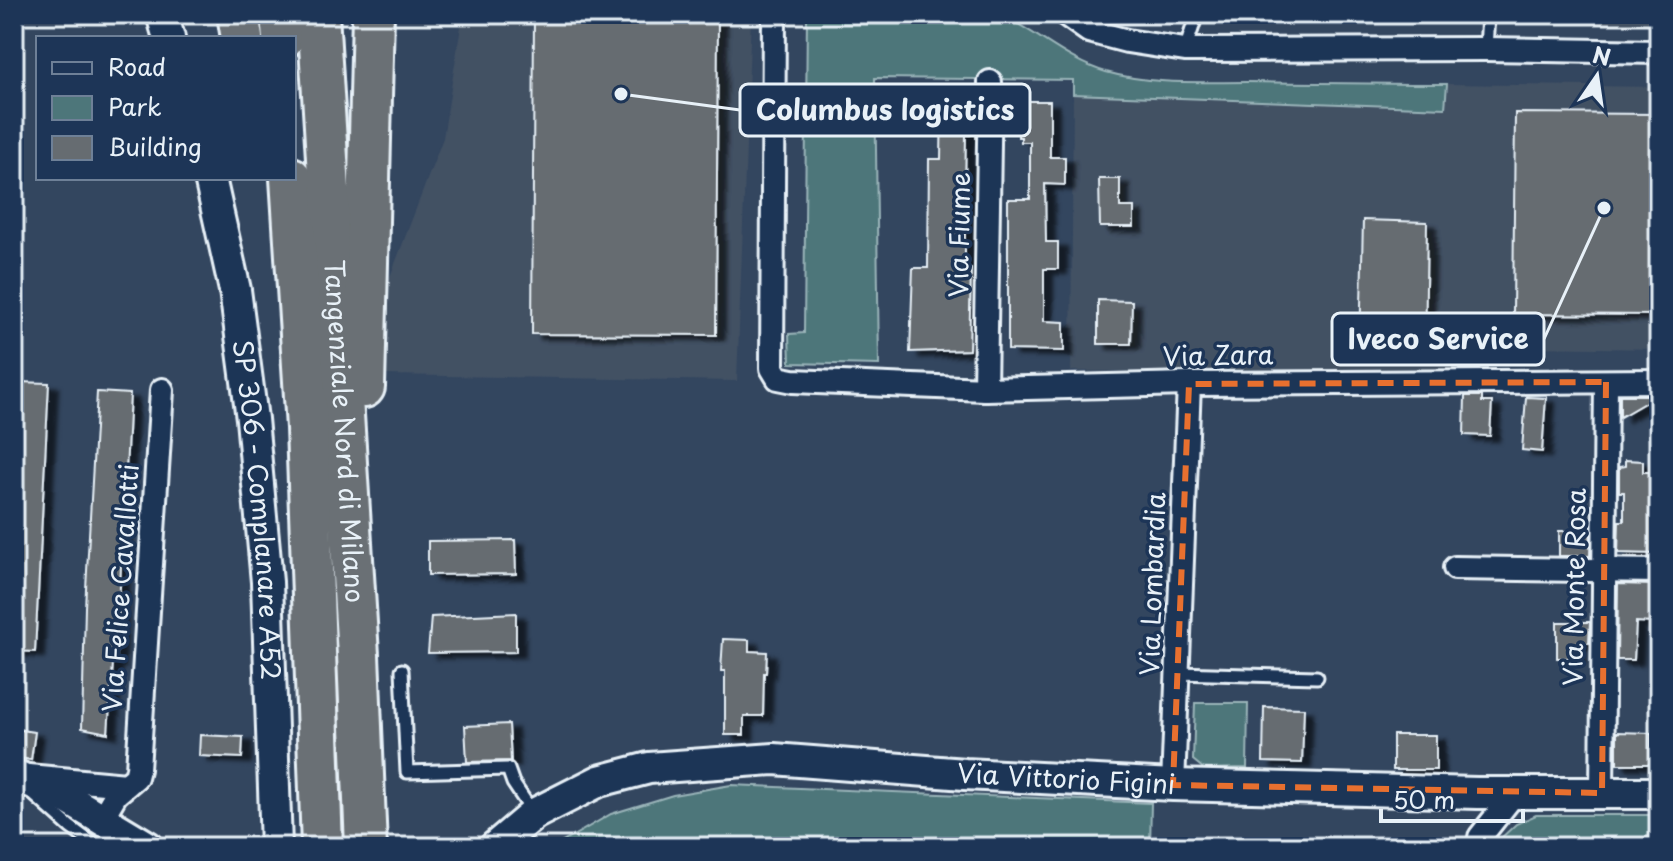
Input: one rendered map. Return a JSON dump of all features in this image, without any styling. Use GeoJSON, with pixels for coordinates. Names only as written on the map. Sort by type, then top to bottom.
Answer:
{"type":"FeatureCollection","features":[{"type":"Feature","properties":{"kind":"highway"},"geometry":{"type":"LineString","coordinates":[[238,14],[242,36]]}},
{"type":"Feature","properties":{"kind":"highway"},"geometry":{"type":"LineString","coordinates":[[281,14],[283,36]]}},
{"type":"Feature","properties":{"kind":"highway","name":"Tangenziale Nord di Milano"},"geometry":{"type":"LineString","coordinates":[[318,14],[358,655],[366,847]]}},
{"type":"Feature","properties":{"kind":"highway"},"geometry":{"type":"LineString","coordinates":[[358,655],[373,14]]}},
{"type":"Feature","properties":{"kind":"highway"},"geometry":{"type":"LineString","coordinates":[[265,180],[307,428]]}},
{"type":"Feature","properties":{"kind":"highway","name":"Tangenziale Nord di Milano"},"geometry":{"type":"LineString","coordinates":[[291,180],[307,428],[322,847]]}},
{"type":"Feature","properties":{"kind":"street"},"geometry":{"type":"LineString","coordinates":[[162,14],[168,36]]}},
{"type":"Feature","properties":{"kind":"street","name":"Via Zara"},"geometry":{"type":"LineString","coordinates":[[774,14],[772,368],[778,378],[985,389],[1189,384],[1659,381]]}},
{"type":"Feature","properties":{"kind":"street"},"geometry":{"type":"LineString","coordinates":[[1065,14],[1089,31],[1127,41],[1185,50],[1659,52]]}},
{"type":"Feature","properties":{"kind":"street","name":"Via Fiume"},"geometry":{"type":"LineString","coordinates":[[985,389],[990,82]]}},
{"type":"Feature","properties":{"kind":"street","name":"SP 306 - Complanare A52"},"geometry":{"type":"LineString","coordinates":[[210,180],[235,290],[252,419],[267,582],[276,847]]}},
{"type":"Feature","properties":{"kind":"street","name":"Via Monte Rosa"},"geometry":{"type":"LineString","coordinates":[[1602,793],[1606,382]]}},
{"type":"Feature","properties":{"kind":"street","name":"Via Lombardia"},"geometry":{"type":"LineString","coordinates":[[1173,785],[1189,384]]}},
{"type":"Feature","properties":{"kind":"street","name":"Via Felice Cavallotti"},"geometry":{"type":"LineString","coordinates":[[92,838],[116,794],[136,777],[138,769],[162,390]]}},
{"type":"Feature","properties":{"kind":"street"},"geometry":{"type":"LineString","coordinates":[[1455,568],[1659,571]]}},
{"type":"Feature","properties":{"kind":"street","name":"Via Vittorio Figini"},"geometry":{"type":"LineString","coordinates":[[495,847],[534,814],[599,781],[649,768],[774,759],[965,774],[1173,785],[1477,793],[1659,793]]}},
{"type":"Feature","properties":{"kind":"street"},"geometry":{"type":"LineString","coordinates":[[15,775],[65,777],[126,785]]}},
{"type":"Feature","properties":{"kind":"street"},"geometry":{"type":"LineString","coordinates":[[15,775],[60,794],[92,838],[148,847]]}},
{"type":"Feature","properties":{"kind":"street"},"geometry":{"type":"LineString","coordinates":[[1480,842],[1510,799],[1525,792]]}},
{"type":"Feature","properties":{"kind":"street"},"geometry":{"type":"LineString","coordinates":[[1477,793],[1480,842]]}},
{"type":"Feature","properties":{"kind":"lane"},"geometry":{"type":"LineString","coordinates":[[1185,50],[1197,14]]}},
{"type":"Feature","properties":{"kind":"lane"},"geometry":{"type":"LineString","coordinates":[[1486,49],[1488,14]]}},
{"type":"Feature","properties":{"kind":"lane"},"geometry":{"type":"LineString","coordinates":[[402,670],[407,772],[508,769],[513,783],[534,814]]}},
{"type":"Feature","properties":{"kind":"lane"},"geometry":{"type":"LineString","coordinates":[[1178,673],[1317,677]]}},
{"type":"Feature","properties":{"kind":"highlighted area"},"geometry":{"type":"Polygon","coordinates":[[[1606,382],[1602,793],[1173,785],[1189,384],[1606,382]]]}},
{"type":"Feature","properties":{"kind":"shaded area"},"geometry":{"type":"Polygon","coordinates":[[[463,14],[751,14],[737,381],[386,375],[388,282],[443,138],[463,14]]]}},
{"type":"Feature","properties":{"kind":"shaded area"},"geometry":{"type":"Polygon","coordinates":[[[1181,14],[1659,14],[1659,24],[1197,19],[1181,14]]]}},
{"type":"Feature","properties":{"kind":"shaded area"},"geometry":{"type":"Polygon","coordinates":[[[1447,84],[1659,87],[1659,349],[1457,346],[1454,374],[1071,371],[1073,94],[1444,108],[1447,84]]]}},
{"type":"Feature","properties":{"kind":"green space"},"geometry":{"type":"Polygon","coordinates":[[[807,14],[999,14],[1078,61],[1123,76],[1176,82],[1447,84],[1445,108],[1073,94],[1073,80],[875,78],[879,365],[790,363],[789,334],[804,333],[807,14]]]}},
{"type":"Feature","properties":{"kind":"green space"},"geometry":{"type":"Polygon","coordinates":[[[1195,703],[1248,703],[1247,768],[1204,769],[1193,760],[1195,703]]]}},
{"type":"Feature","properties":{"kind":"green space"},"geometry":{"type":"Polygon","coordinates":[[[731,785],[1151,803],[1150,847],[554,847],[611,814],[673,795],[731,785]]]}},
{"type":"Feature","properties":{"kind":"green space"},"geometry":{"type":"Polygon","coordinates":[[[1536,815],[1659,815],[1659,847],[1498,847],[1498,841],[1516,824],[1536,815]]]}},
{"type":"Feature","properties":{"kind":"building"},"geometry":{"type":"Polygon","coordinates":[[[534,14],[718,14],[716,335],[532,334],[534,14]]]}},
{"type":"Feature","properties":{"kind":"building"},"geometry":{"type":"Polygon","coordinates":[[[942,101],[970,101],[965,188],[965,268],[971,269],[969,350],[910,352],[913,268],[928,268],[929,159],[941,159],[942,101]]]}},
{"type":"Feature","properties":{"kind":"building"},"geometry":{"type":"Polygon","coordinates":[[[1021,101],[1050,101],[1050,157],[1065,157],[1065,185],[1045,184],[1046,242],[1058,242],[1058,269],[1044,269],[1044,321],[1064,322],[1064,351],[1008,350],[1008,199],[1030,199],[1030,142],[1021,142],[1021,137],[1018,137],[1018,107],[1021,107],[1021,101]]]}},
{"type":"Feature","properties":{"kind":"building"},"geometry":{"type":"Polygon","coordinates":[[[1515,113],[1659,114],[1659,315],[1513,314],[1515,113]]]}},
{"type":"Feature","properties":{"kind":"building"},"geometry":{"type":"Polygon","coordinates":[[[1099,179],[1120,179],[1120,207],[1134,207],[1134,227],[1100,227],[1099,179]]]}},
{"type":"Feature","properties":{"kind":"building"},"geometry":{"type":"Polygon","coordinates":[[[1363,220],[1427,222],[1425,350],[1360,349],[1363,220]]]}},
{"type":"Feature","properties":{"kind":"building"},"geometry":{"type":"Polygon","coordinates":[[[1098,300],[1132,301],[1131,344],[1098,344],[1098,300]]]}},
{"type":"Feature","properties":{"kind":"building"},"geometry":{"type":"Polygon","coordinates":[[[17,382],[49,383],[35,652],[14,651],[17,382]]]}},
{"type":"Feature","properties":{"kind":"building"},"geometry":{"type":"Polygon","coordinates":[[[97,392],[130,394],[116,663],[113,663],[108,733],[82,728],[97,392]]]}},
{"type":"Feature","properties":{"kind":"building"},"geometry":{"type":"Polygon","coordinates":[[[1620,395],[1658,395],[1620,417],[1620,395]]]}},
{"type":"Feature","properties":{"kind":"building"},"geometry":{"type":"Polygon","coordinates":[[[1465,396],[1482,396],[1482,402],[1492,402],[1490,436],[1464,435],[1465,396]]]}},
{"type":"Feature","properties":{"kind":"building"},"geometry":{"type":"Polygon","coordinates":[[[1526,397],[1546,398],[1542,452],[1522,450],[1526,397]]]}},
{"type":"Feature","properties":{"kind":"building"},"geometry":{"type":"Polygon","coordinates":[[[1625,460],[1643,461],[1643,472],[1654,472],[1653,522],[1659,522],[1659,554],[1618,553],[1619,521],[1624,521],[1624,492],[1619,492],[1619,467],[1625,466],[1625,460]]]}},
{"type":"Feature","properties":{"kind":"building"},"geometry":{"type":"Polygon","coordinates":[[[1579,519],[1591,520],[1590,556],[1559,556],[1559,531],[1579,531],[1579,519]]]}},
{"type":"Feature","properties":{"kind":"building"},"geometry":{"type":"Polygon","coordinates":[[[515,540],[516,574],[428,575],[428,541],[515,540]]]}},
{"type":"Feature","properties":{"kind":"building"},"geometry":{"type":"Polygon","coordinates":[[[1618,584],[1653,585],[1653,623],[1636,622],[1634,660],[1617,660],[1618,584]]]}},
{"type":"Feature","properties":{"kind":"building"},"geometry":{"type":"Polygon","coordinates":[[[516,613],[516,652],[428,653],[431,617],[516,613]]]}},
{"type":"Feature","properties":{"kind":"building"},"geometry":{"type":"Polygon","coordinates":[[[1557,622],[1590,622],[1589,643],[1576,643],[1576,658],[1557,658],[1557,622]]]}},
{"type":"Feature","properties":{"kind":"building"},"geometry":{"type":"Polygon","coordinates":[[[723,639],[749,640],[749,651],[767,652],[763,716],[744,716],[744,735],[725,735],[725,671],[721,671],[723,639]]]}},
{"type":"Feature","properties":{"kind":"building"},"geometry":{"type":"Polygon","coordinates":[[[1264,707],[1304,708],[1302,763],[1263,762],[1264,707]]]}},
{"type":"Feature","properties":{"kind":"building"},"geometry":{"type":"Polygon","coordinates":[[[509,724],[511,761],[467,762],[465,726],[509,724]]]}},
{"type":"Feature","properties":{"kind":"building"},"geometry":{"type":"Polygon","coordinates":[[[14,729],[35,732],[31,760],[14,757],[14,729]]]}},
{"type":"Feature","properties":{"kind":"building"},"geometry":{"type":"Polygon","coordinates":[[[1617,732],[1651,733],[1651,764],[1617,764],[1617,732]]]}},
{"type":"Feature","properties":{"kind":"building"},"geometry":{"type":"Polygon","coordinates":[[[200,735],[243,737],[242,758],[199,756],[200,735]]]}},
{"type":"Feature","properties":{"kind":"building"},"geometry":{"type":"Polygon","coordinates":[[[1393,735],[1436,735],[1436,770],[1393,770],[1393,735]]]}},
{"type":"Feature","properties":{"kind":"place","name":"Columbus logistics"},"geometry":{"type":"Point","coordinates":[621,94]}},
{"type":"Feature","properties":{"kind":"place","name":"Iveco Service"},"geometry":{"type":"Point","coordinates":[1604,208]}}]}
